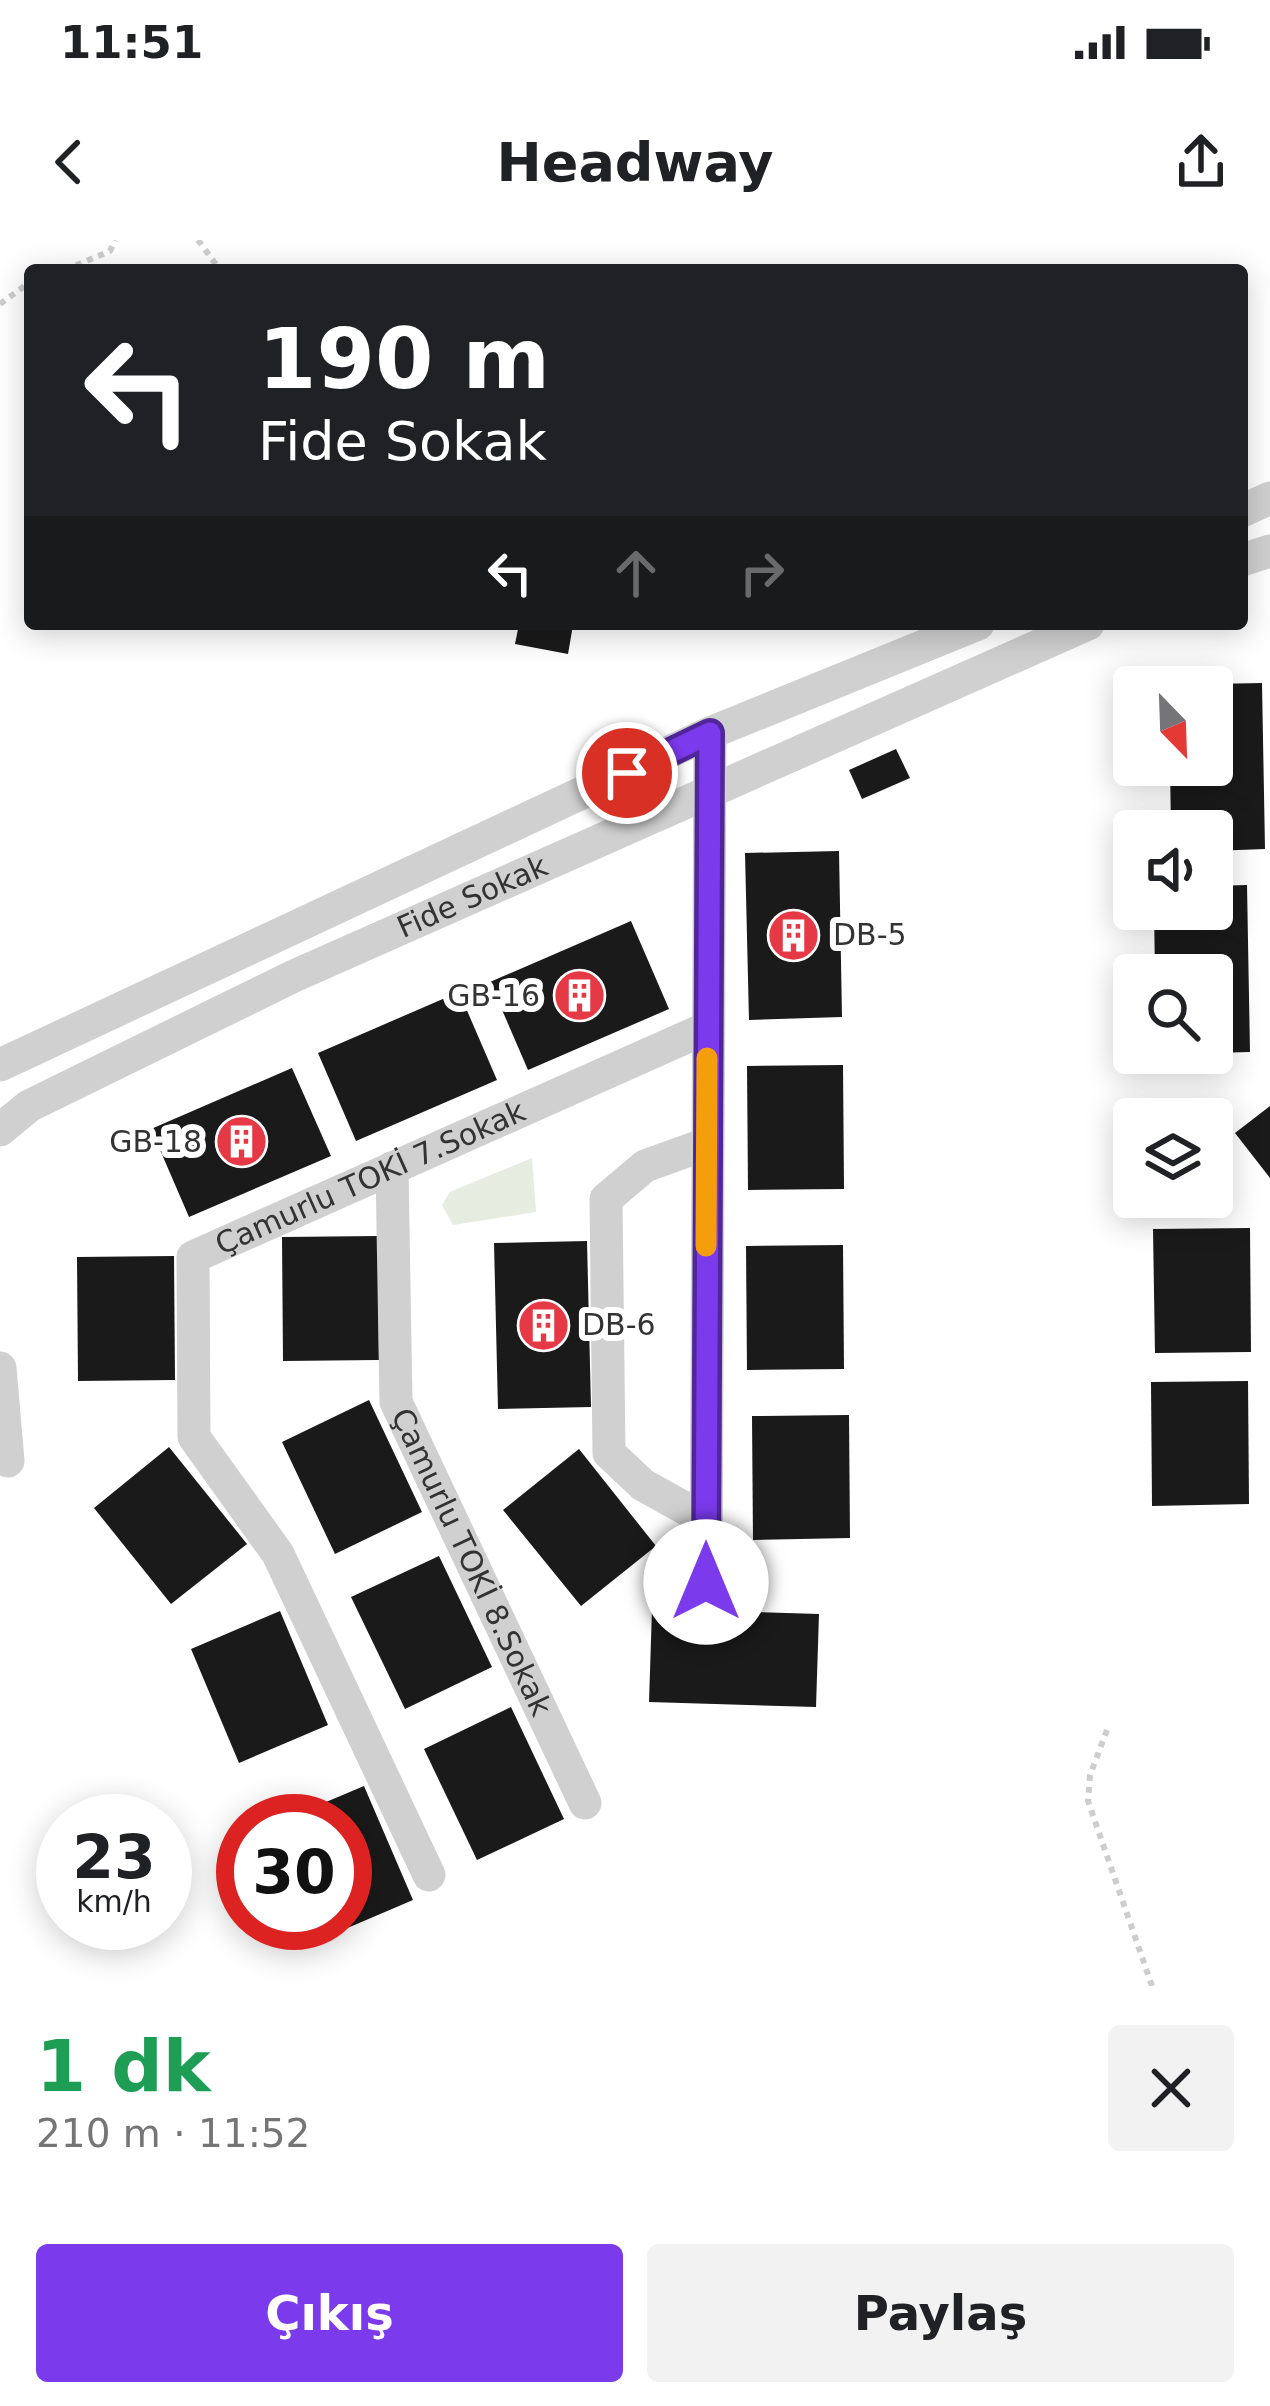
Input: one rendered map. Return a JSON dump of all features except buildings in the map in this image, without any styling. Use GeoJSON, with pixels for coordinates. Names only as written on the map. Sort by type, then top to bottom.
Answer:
{"type":"FeatureCollection","features":[{"type":"Feature","properties":{"kind":"street","name":"Fide Sokak"},"geometry":{"type":"LineString","coordinates":[[0,1064],[284,928],[462,854],[710,733],[963,630]]}},
{"type":"Feature","properties":{"kind":"street","name":"Fide Sokak"},"geometry":{"type":"LineString","coordinates":[[0,1130],[29,1106],[294,976],[1074,630]]}},
{"type":"Feature","properties":{"kind":"street"},"geometry":{"type":"LineString","coordinates":[[706,1582],[710,733]]}},
{"type":"Feature","properties":{"kind":"street","name":"Çamurlu TOKİ 7.Sokak"},"geometry":{"type":"LineString","coordinates":[[429,1875],[278,1554],[194,1437],[193,1257],[707,1028]]}},
{"type":"Feature","properties":{"kind":"street"},"geometry":{"type":"LineString","coordinates":[[0,1150],[29,1106]]}},
{"type":"Feature","properties":{"kind":"street"},"geometry":{"type":"LineString","coordinates":[[706,1144],[645,1166],[606,1199],[609,1453],[643,1485],[706,1520]]}},
{"type":"Feature","properties":{"kind":"street","name":"Çamurlu TOKİ 8.Sokak"},"geometry":{"type":"LineString","coordinates":[[392,1168],[396,1402],[585,1803]]}},
{"type":"Feature","properties":{"kind":"street"},"geometry":{"type":"LineString","coordinates":[[0,1368],[8,1461]]}},
{"type":"Feature","properties":{"kind":"path"},"geometry":{"type":"LineString","coordinates":[[78,264],[110,250],[115,240]]}},
{"type":"Feature","properties":{"kind":"path"},"geometry":{"type":"LineString","coordinates":[[1107,1730],[1090,1775],[1088,1801],[1152,1986]]}},
{"type":"Feature","properties":{"kind":"shaded area"},"geometry":{"type":"Polygon","coordinates":[[[532,1158],[536,1212],[453,1225],[442,1205],[450,1192],[532,1158]]]}},
{"type":"Feature","properties":{"kind":"slow traffic"},"geometry":{"type":"LineString","coordinates":[[706,1246],[707,1058]]}},
{"type":"Feature","properties":{"kind":"place","name":"DB-5"},"geometry":{"type":"Point","coordinates":[794,935]}},
{"type":"Feature","properties":{"kind":"place","name":"GB-16"},"geometry":{"type":"Point","coordinates":[579,996]}},
{"type":"Feature","properties":{"kind":"place","name":"GB-18"},"geometry":{"type":"Point","coordinates":[241,1142]}},
{"type":"Feature","properties":{"kind":"place","name":"DB-6"},"geometry":{"type":"Point","coordinates":[543,1325]}},
{"type":"Feature","properties":{"kind":"route"},"geometry":{"type":"LineString","coordinates":[[627,773],[710,733],[706,1582]]}}]}
